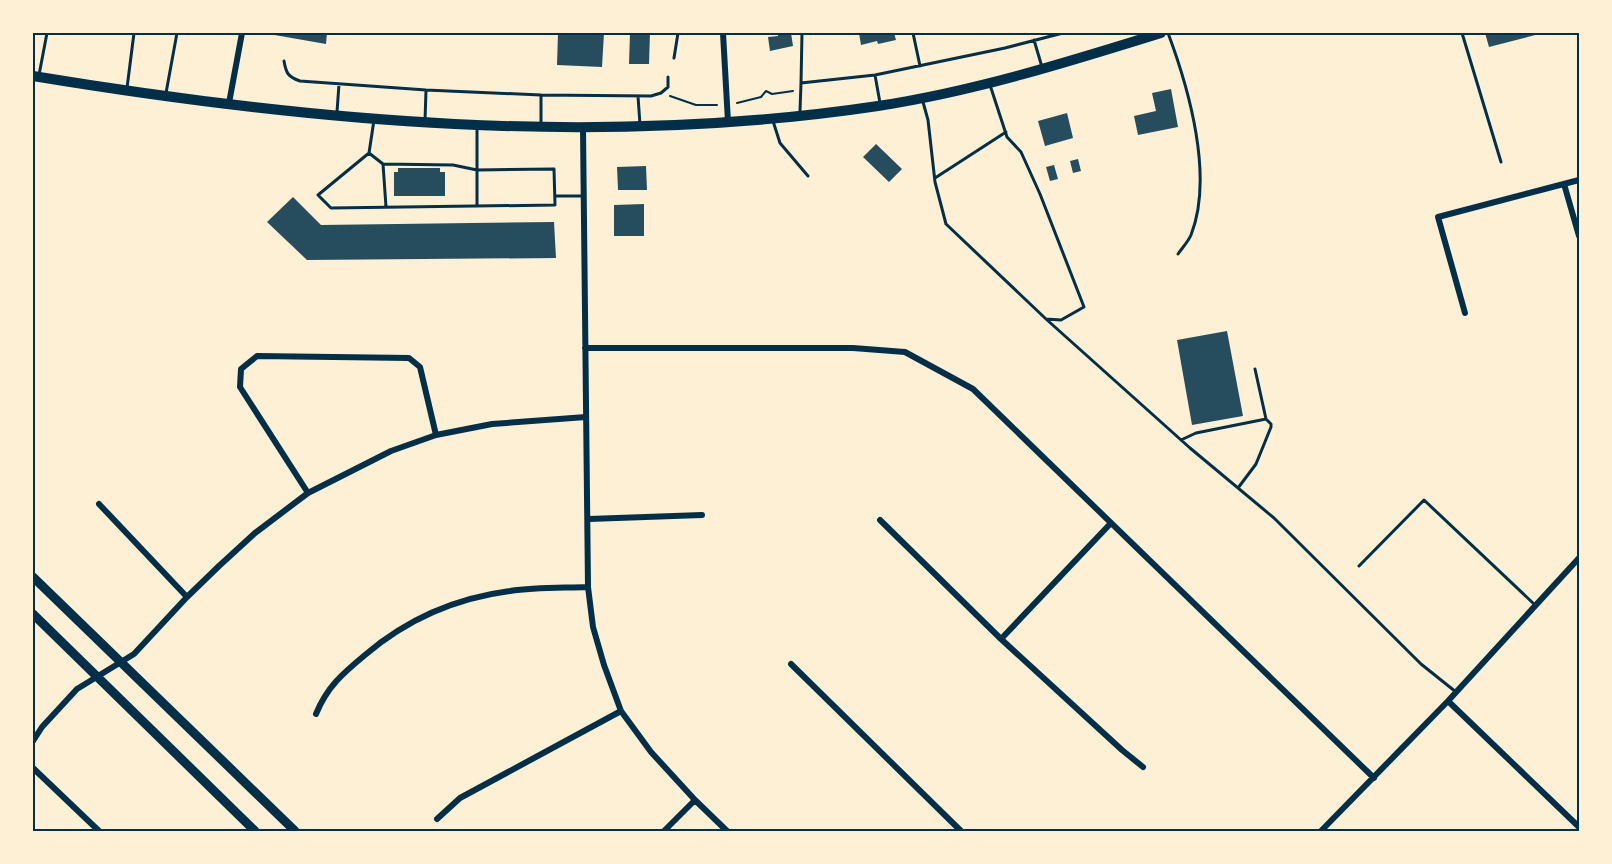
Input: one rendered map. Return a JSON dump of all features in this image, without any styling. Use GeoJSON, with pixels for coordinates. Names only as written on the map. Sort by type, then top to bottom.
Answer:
{"type":"FeatureCollection","features":[{"type":"Feature","properties":{"kind":"highway"},"geometry":{"type":"LineString","coordinates":[[36,76],[165,95],[336,115],[477,126],[640,128],[773,119],[880,106],[1042,70],[1161,33]]}},
{"type":"Feature","properties":{"kind":"main road"},"geometry":{"type":"LineString","coordinates":[[33,577],[295,831]]}},
{"type":"Feature","properties":{"kind":"main road"},"geometry":{"type":"LineString","coordinates":[[33,614],[255,831]]}},
{"type":"Feature","properties":{"kind":"street"},"geometry":{"type":"LineString","coordinates":[[229,103],[242,33]]}},
{"type":"Feature","properties":{"kind":"street"},"geometry":{"type":"LineString","coordinates":[[723,33],[728,123]]}},
{"type":"Feature","properties":{"kind":"street"},"geometry":{"type":"LineString","coordinates":[[584,129],[588,587],[593,627],[621,711],[651,752],[727,831]]}},
{"type":"Feature","properties":{"kind":"street"},"geometry":{"type":"LineString","coordinates":[[1465,313],[1438,217],[1579,180]]}},
{"type":"Feature","properties":{"kind":"street"},"geometry":{"type":"LineString","coordinates":[[1564,184],[1579,236]]}},
{"type":"Feature","properties":{"kind":"street"},"geometry":{"type":"LineString","coordinates":[[585,348],[853,348],[905,352],[973,389],[1374,778]]}},
{"type":"Feature","properties":{"kind":"street"},"geometry":{"type":"LineString","coordinates":[[308,493],[240,387],[241,369],[256,356],[409,358],[420,367],[436,435]]}},
{"type":"Feature","properties":{"kind":"street"},"geometry":{"type":"LineString","coordinates":[[33,741],[42,727],[76,689],[134,654],[187,597],[255,533],[308,493],[380,456],[436,435],[492,424],[586,417]]}},
{"type":"Feature","properties":{"kind":"street"},"geometry":{"type":"LineString","coordinates":[[99,504],[187,597]]}},
{"type":"Feature","properties":{"kind":"street"},"geometry":{"type":"LineString","coordinates":[[589,519],[702,515]]}},
{"type":"Feature","properties":{"kind":"street"},"geometry":{"type":"LineString","coordinates":[[880,519],[1000,639],[1143,767]]}},
{"type":"Feature","properties":{"kind":"street"},"geometry":{"type":"LineString","coordinates":[[1000,639],[1111,523]]}},
{"type":"Feature","properties":{"kind":"street"},"geometry":{"type":"LineString","coordinates":[[1321,831],[1448,701],[1579,558]]}},
{"type":"Feature","properties":{"kind":"street"},"geometry":{"type":"LineString","coordinates":[[316,714],[323,697],[339,677],[387,636],[421,617],[486,595],[512,590],[588,587]]}},
{"type":"Feature","properties":{"kind":"street"},"geometry":{"type":"LineString","coordinates":[[791,663],[962,831]]}},
{"type":"Feature","properties":{"kind":"street"},"geometry":{"type":"LineString","coordinates":[[1448,701],[1579,826]]}},
{"type":"Feature","properties":{"kind":"street"},"geometry":{"type":"LineString","coordinates":[[437,819],[460,798],[621,711]]}},
{"type":"Feature","properties":{"kind":"street"},"geometry":{"type":"LineString","coordinates":[[33,768],[99,831]]}},
{"type":"Feature","properties":{"kind":"street"},"geometry":{"type":"LineString","coordinates":[[664,831],[695,800]]}},
{"type":"Feature","properties":{"kind":"lane"},"geometry":{"type":"LineString","coordinates":[[36,76],[47,33]]}},
{"type":"Feature","properties":{"kind":"lane"},"geometry":{"type":"LineString","coordinates":[[126,89],[135,33]]}},
{"type":"Feature","properties":{"kind":"lane"},"geometry":{"type":"LineString","coordinates":[[165,95],[177,33],[175,33]]}},
{"type":"Feature","properties":{"kind":"lane"},"geometry":{"type":"LineString","coordinates":[[674,58],[678,33]]}},
{"type":"Feature","properties":{"kind":"lane"},"geometry":{"type":"LineString","coordinates":[[800,116],[802,33]]}},
{"type":"Feature","properties":{"kind":"lane"},"geometry":{"type":"LineString","coordinates":[[913,33],[920,66]]}},
{"type":"Feature","properties":{"kind":"lane"},"geometry":{"type":"LineString","coordinates":[[801,83],[875,75],[1063,33]]}},
{"type":"Feature","properties":{"kind":"lane"},"geometry":{"type":"LineString","coordinates":[[1168,33],[1191,104],[1199,150],[1196,218],[1190,237],[1178,254]]}},
{"type":"Feature","properties":{"kind":"lane"},"geometry":{"type":"LineString","coordinates":[[1462,33],[1501,162]]}},
{"type":"Feature","properties":{"kind":"lane"},"geometry":{"type":"LineString","coordinates":[[1034,40],[1042,70]]}},
{"type":"Feature","properties":{"kind":"lane"},"geometry":{"type":"LineString","coordinates":[[284,61],[285,71],[290,77],[300,81],[541,95],[638,96],[661,93],[668,87],[668,77]]}},
{"type":"Feature","properties":{"kind":"lane"},"geometry":{"type":"LineString","coordinates":[[875,75],[880,106]]}},
{"type":"Feature","properties":{"kind":"lane"},"geometry":{"type":"LineString","coordinates":[[990,83],[1006,132],[1021,152],[1040,194],[1084,307],[1061,320],[1046,318]]}},
{"type":"Feature","properties":{"kind":"lane"},"geometry":{"type":"LineString","coordinates":[[336,115],[339,84]]}},
{"type":"Feature","properties":{"kind":"lane"},"geometry":{"type":"LineString","coordinates":[[425,122],[426,90]]}},
{"type":"Feature","properties":{"kind":"lane"},"geometry":{"type":"LineString","coordinates":[[541,95],[541,128]]}},
{"type":"Feature","properties":{"kind":"lane"},"geometry":{"type":"LineString","coordinates":[[638,96],[640,128]]}},
{"type":"Feature","properties":{"kind":"lane"},"geometry":{"type":"LineString","coordinates":[[922,98],[928,120],[935,178],[946,224],[1182,441],[1274,518],[1421,664],[1456,692]]}},
{"type":"Feature","properties":{"kind":"lane"},"geometry":{"type":"LineString","coordinates":[[369,153],[384,164],[453,165],[477,170],[554,169],[555,205],[332,208],[318,195],[369,153],[374,118]]}},
{"type":"Feature","properties":{"kind":"lane"},"geometry":{"type":"LineString","coordinates":[[773,119],[780,143],[808,176]]}},
{"type":"Feature","properties":{"kind":"lane"},"geometry":{"type":"LineString","coordinates":[[477,126],[477,205]]}},
{"type":"Feature","properties":{"kind":"lane"},"geometry":{"type":"LineString","coordinates":[[935,178],[1006,132]]}},
{"type":"Feature","properties":{"kind":"lane"},"geometry":{"type":"LineString","coordinates":[[384,164],[386,207]]}},
{"type":"Feature","properties":{"kind":"lane"},"geometry":{"type":"LineString","coordinates":[[555,196],[584,196]]}},
{"type":"Feature","properties":{"kind":"lane"},"geometry":{"type":"LineString","coordinates":[[1238,488],[1256,464],[1271,424],[1266,419],[1255,369]]}},
{"type":"Feature","properties":{"kind":"lane"},"geometry":{"type":"LineString","coordinates":[[1182,441],[1196,433],[1266,419]]}},
{"type":"Feature","properties":{"kind":"lane"},"geometry":{"type":"LineString","coordinates":[[1359,566],[1424,500],[1536,605]]}},
{"type":"Feature","properties":{"kind":"building"},"geometry":{"type":"Polygon","coordinates":[[[263,33],[327,33],[326,44],[263,33]]]}},
{"type":"Feature","properties":{"kind":"building"},"geometry":{"type":"Polygon","coordinates":[[[558,33],[604,33],[602,67],[557,65],[558,33]]]}},
{"type":"Feature","properties":{"kind":"building"},"geometry":{"type":"Polygon","coordinates":[[[630,33],[650,33],[649,64],[629,64],[630,33]]]}},
{"type":"Feature","properties":{"kind":"building"},"geometry":{"type":"Polygon","coordinates":[[[778,33],[791,33],[793,46],[770,51],[768,37],[778,36],[778,33]]]}},
{"type":"Feature","properties":{"kind":"building"},"geometry":{"type":"Polygon","coordinates":[[[859,33],[894,33],[896,40],[861,45],[859,33]]]}},
{"type":"Feature","properties":{"kind":"building"},"geometry":{"type":"Polygon","coordinates":[[[1485,33],[1539,33],[1539,34],[1489,47],[1485,33]]]}},
{"type":"Feature","properties":{"kind":"building"},"geometry":{"type":"Polygon","coordinates":[[[1171,89],[1178,127],[1138,135],[1134,116],[1156,111],[1152,93],[1171,89]]]}},
{"type":"Feature","properties":{"kind":"building"},"geometry":{"type":"Polygon","coordinates":[[[1067,113],[1073,138],[1045,146],[1038,121],[1067,113]]]}},
{"type":"Feature","properties":{"kind":"building"},"geometry":{"type":"Polygon","coordinates":[[[876,144],[902,169],[889,182],[863,157],[876,144]]]}},
{"type":"Feature","properties":{"kind":"building"},"geometry":{"type":"Polygon","coordinates":[[[1078,159],[1081,171],[1073,173],[1070,161],[1078,159]]]}},
{"type":"Feature","properties":{"kind":"building"},"geometry":{"type":"Polygon","coordinates":[[[1054,165],[1058,179],[1050,181],[1046,167],[1054,165]]]}},
{"type":"Feature","properties":{"kind":"building"},"geometry":{"type":"Polygon","coordinates":[[[646,166],[647,190],[618,190],[617,167],[646,166]]]}},
{"type":"Feature","properties":{"kind":"building"},"geometry":{"type":"Polygon","coordinates":[[[398,168],[440,168],[440,172],[445,172],[445,196],[394,196],[394,172],[398,172],[398,168]]]}},
{"type":"Feature","properties":{"kind":"building"},"geometry":{"type":"Polygon","coordinates":[[[293,197],[321,225],[554,222],[556,258],[307,260],[267,222],[293,197]]]}},
{"type":"Feature","properties":{"kind":"building"},"geometry":{"type":"Polygon","coordinates":[[[644,204],[644,236],[614,236],[614,205],[644,204]]]}},
{"type":"Feature","properties":{"kind":"building"},"geometry":{"type":"Polygon","coordinates":[[[1227,331],[1243,416],[1192,425],[1177,340],[1227,331]]]}}]}
